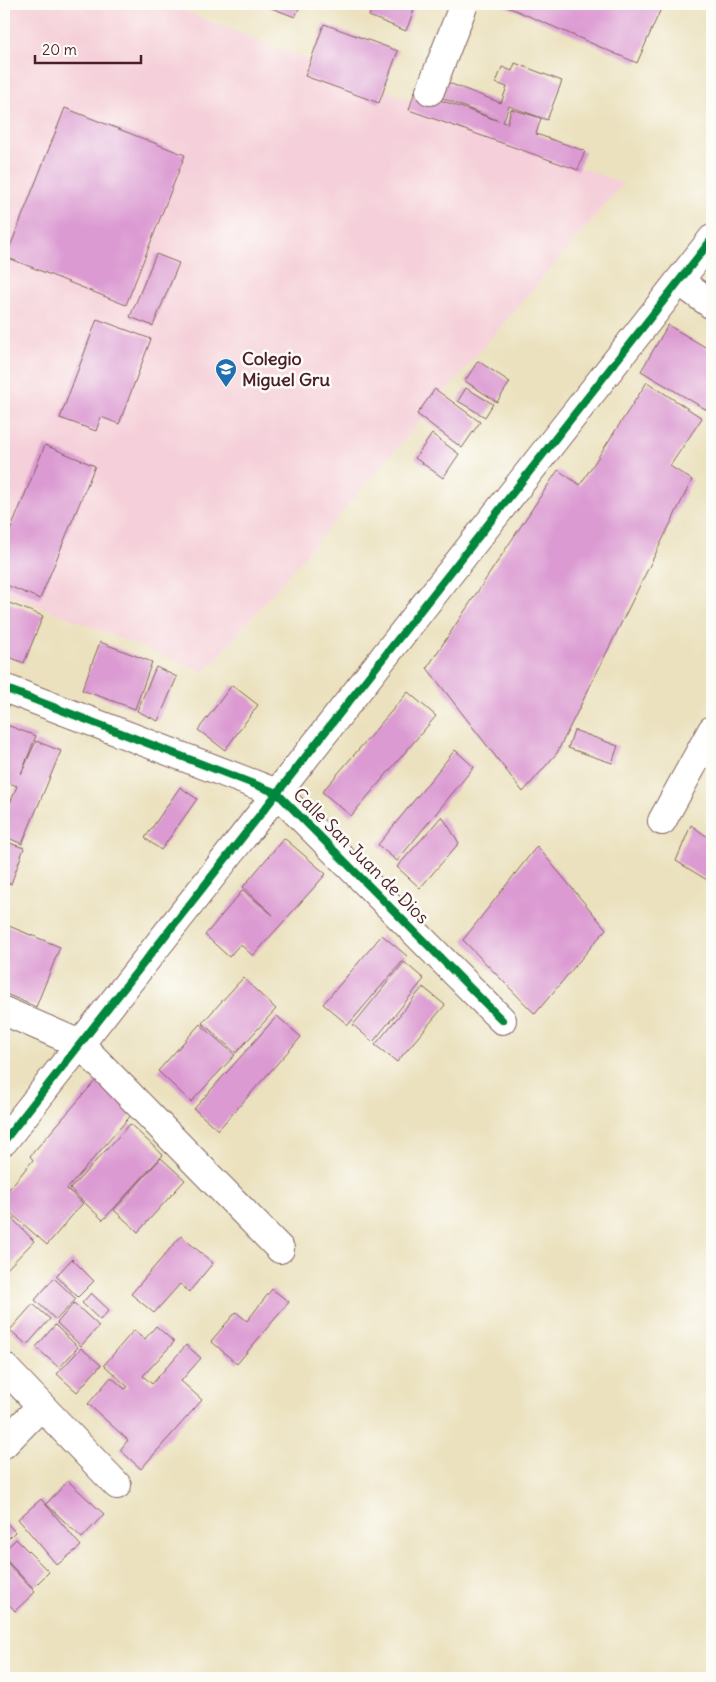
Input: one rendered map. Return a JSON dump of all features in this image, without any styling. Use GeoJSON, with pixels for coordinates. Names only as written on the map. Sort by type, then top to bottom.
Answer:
{"type":"FeatureCollection","features":[{"type":"Feature","properties":{"kind":"street"},"geometry":{"type":"LineString","coordinates":[[430,91],[464,4]]}},
{"type":"Feature","properties":{"kind":"street"},"geometry":{"type":"LineString","coordinates":[[4,1142],[712,239]]}},
{"type":"Feature","properties":{"kind":"street"},"geometry":{"type":"LineString","coordinates":[[680,281],[712,305]]}},
{"type":"Feature","properties":{"kind":"street","name":"Calle San Juan de Dios"},"geometry":{"type":"LineString","coordinates":[[4,688],[278,793],[502,1020]]}},
{"type":"Feature","properties":{"kind":"street"},"geometry":{"type":"LineString","coordinates":[[662,821],[712,730]]}},
{"type":"Feature","properties":{"kind":"street"},"geometry":{"type":"LineString","coordinates":[[4,1011],[80,1044],[280,1248]]}},
{"type":"Feature","properties":{"kind":"street"},"geometry":{"type":"LineString","coordinates":[[4,1367],[118,1485]]}},
{"type":"Feature","properties":{"kind":"street"},"geometry":{"type":"LineString","coordinates":[[4,1444],[41,1406]]}},
{"type":"Feature","properties":{"kind":"shaded area","name":"Colegio Miguel Gru"},"geometry":{"type":"Polygon","coordinates":[[[4,4],[166,4],[623,184],[205,672],[4,592],[4,4]]]}},
{"type":"Feature","properties":{"kind":"building"},"geometry":{"type":"Polygon","coordinates":[[[261,4],[301,4],[295,17],[261,4]]]}},
{"type":"Feature","properties":{"kind":"building"},"geometry":{"type":"Polygon","coordinates":[[[363,4],[397,4],[414,10],[406,31],[369,16],[372,8],[363,4]]]}},
{"type":"Feature","properties":{"kind":"building"},"geometry":{"type":"Polygon","coordinates":[[[501,4],[663,4],[637,63],[501,4]]]}},
{"type":"Feature","properties":{"kind":"building"},"geometry":{"type":"Polygon","coordinates":[[[324,24],[398,51],[379,103],[305,76],[324,24]]]}},
{"type":"Feature","properties":{"kind":"building"},"geometry":{"type":"Polygon","coordinates":[[[515,63],[562,81],[547,120],[509,106],[503,122],[507,124],[511,109],[541,118],[536,134],[585,151],[578,170],[409,110],[415,91],[499,121],[435,95],[441,80],[501,103],[507,87],[496,83],[502,67],[512,71],[515,63]]]}},
{"type":"Feature","properties":{"kind":"building"},"geometry":{"type":"Polygon","coordinates":[[[65,108],[185,155],[126,305],[6,257],[65,108]]]}},
{"type":"Feature","properties":{"kind":"building"},"geometry":{"type":"Polygon","coordinates":[[[156,254],[179,263],[153,326],[130,317],[156,254]]]}},
{"type":"Feature","properties":{"kind":"building"},"geometry":{"type":"Polygon","coordinates":[[[97,319],[151,339],[119,424],[101,417],[96,431],[60,418],[97,319]]]}},
{"type":"Feature","properties":{"kind":"building"},"geometry":{"type":"Polygon","coordinates":[[[668,325],[712,351],[712,413],[641,371],[668,325]]]}},
{"type":"Feature","properties":{"kind":"building"},"geometry":{"type":"Polygon","coordinates":[[[478,361],[510,382],[497,402],[465,381],[478,361]]]}},
{"type":"Feature","properties":{"kind":"building"},"geometry":{"type":"Polygon","coordinates":[[[647,382],[702,418],[670,466],[692,480],[557,753],[523,792],[427,668],[558,470],[580,485],[647,382]]]}},
{"type":"Feature","properties":{"kind":"building"},"geometry":{"type":"Polygon","coordinates":[[[466,388],[493,404],[485,417],[458,401],[466,388]]]}},
{"type":"Feature","properties":{"kind":"building"},"geometry":{"type":"Polygon","coordinates":[[[435,389],[480,422],[462,448],[417,414],[435,389]]]}},
{"type":"Feature","properties":{"kind":"building"},"geometry":{"type":"Polygon","coordinates":[[[432,434],[459,454],[443,478],[415,458],[432,434]]]}},
{"type":"Feature","properties":{"kind":"building"},"geometry":{"type":"Polygon","coordinates":[[[45,445],[95,466],[40,599],[4,584],[4,546],[45,445]]]}},
{"type":"Feature","properties":{"kind":"building"},"geometry":{"type":"Polygon","coordinates":[[[4,601],[43,616],[24,663],[4,655],[4,601]]]}},
{"type":"Feature","properties":{"kind":"building"},"geometry":{"type":"Polygon","coordinates":[[[100,642],[152,662],[135,709],[82,690],[100,642]]]}},
{"type":"Feature","properties":{"kind":"building"},"geometry":{"type":"Polygon","coordinates":[[[156,667],[177,677],[158,721],[137,711],[156,667]]]}},
{"type":"Feature","properties":{"kind":"building"},"geometry":{"type":"Polygon","coordinates":[[[232,685],[258,705],[225,750],[198,730],[232,685]]]}},
{"type":"Feature","properties":{"kind":"building"},"geometry":{"type":"Polygon","coordinates":[[[408,692],[436,716],[351,816],[322,792],[408,692]]]}},
{"type":"Feature","properties":{"kind":"building"},"geometry":{"type":"Polygon","coordinates":[[[4,724],[36,736],[21,774],[36,741],[61,751],[22,844],[4,836],[4,818],[17,786],[4,781],[4,724]]]}},
{"type":"Feature","properties":{"kind":"building"},"geometry":{"type":"Polygon","coordinates":[[[574,730],[618,746],[612,763],[568,748],[574,730]]]}},
{"type":"Feature","properties":{"kind":"building"},"geometry":{"type":"Polygon","coordinates":[[[455,750],[474,767],[397,861],[378,845],[455,750]]]}},
{"type":"Feature","properties":{"kind":"building"},"geometry":{"type":"Polygon","coordinates":[[[180,787],[197,799],[161,850],[145,838],[180,787]]]}},
{"type":"Feature","properties":{"kind":"building"},"geometry":{"type":"Polygon","coordinates":[[[442,816],[459,843],[420,888],[397,867],[442,816]]]}},
{"type":"Feature","properties":{"kind":"building"},"geometry":{"type":"Polygon","coordinates":[[[691,825],[712,840],[712,883],[676,861],[691,825]]]}},
{"type":"Feature","properties":{"kind":"building"},"geometry":{"type":"Polygon","coordinates":[[[284,838],[326,874],[253,956],[240,944],[229,957],[205,935],[243,890],[273,915],[243,887],[284,838]]]}},
{"type":"Feature","properties":{"kind":"building"},"geometry":{"type":"Polygon","coordinates":[[[4,841],[24,848],[11,884],[4,881],[4,841]]]}},
{"type":"Feature","properties":{"kind":"building"},"geometry":{"type":"Polygon","coordinates":[[[537,846],[606,929],[535,1014],[463,940],[537,846]]]}},
{"type":"Feature","properties":{"kind":"building"},"geometry":{"type":"Polygon","coordinates":[[[4,924],[60,947],[36,1007],[4,993],[4,924]]]}},
{"type":"Feature","properties":{"kind":"building"},"geometry":{"type":"Polygon","coordinates":[[[382,935],[407,956],[348,1025],[323,1004],[382,935]]]}},
{"type":"Feature","properties":{"kind":"building"},"geometry":{"type":"Polygon","coordinates":[[[404,962],[424,979],[373,1042],[353,1025],[404,962]]]}},
{"type":"Feature","properties":{"kind":"building"},"geometry":{"type":"Polygon","coordinates":[[[243,978],[276,1009],[236,1053],[202,1023],[243,978]]]}},
{"type":"Feature","properties":{"kind":"building"},"geometry":{"type":"Polygon","coordinates":[[[423,987],[445,1005],[397,1062],[375,1045],[423,987]]]}},
{"type":"Feature","properties":{"kind":"building"},"geometry":{"type":"Polygon","coordinates":[[[277,1016],[301,1037],[218,1130],[194,1109],[277,1016]]]}},
{"type":"Feature","properties":{"kind":"building"},"geometry":{"type":"Polygon","coordinates":[[[200,1024],[235,1055],[191,1102],[158,1071],[200,1024]]]}},
{"type":"Feature","properties":{"kind":"building"},"geometry":{"type":"Polygon","coordinates":[[[96,1080],[133,1113],[67,1189],[83,1203],[47,1245],[4,1207],[4,1195],[33,1160],[30,1156],[96,1080]]]}},
{"type":"Feature","properties":{"kind":"building"},"geometry":{"type":"Polygon","coordinates":[[[130,1124],[163,1155],[103,1220],[70,1189],[130,1124]]]}},
{"type":"Feature","properties":{"kind":"building"},"geometry":{"type":"Polygon","coordinates":[[[161,1158],[185,1180],[138,1232],[114,1210],[161,1158]]]}},
{"type":"Feature","properties":{"kind":"building"},"geometry":{"type":"Polygon","coordinates":[[[4,1210],[34,1241],[4,1272],[4,1210]]]}},
{"type":"Feature","properties":{"kind":"building"},"geometry":{"type":"Polygon","coordinates":[[[181,1236],[213,1263],[189,1292],[180,1284],[154,1313],[131,1294],[181,1236]]]}},
{"type":"Feature","properties":{"kind":"building"},"geometry":{"type":"Polygon","coordinates":[[[72,1259],[94,1281],[78,1297],[56,1276],[72,1259]]]}},
{"type":"Feature","properties":{"kind":"building"},"geometry":{"type":"Polygon","coordinates":[[[54,1278],[76,1299],[56,1320],[35,1300],[54,1278]]]}},
{"type":"Feature","properties":{"kind":"building"},"geometry":{"type":"Polygon","coordinates":[[[272,1289],[289,1302],[237,1364],[211,1341],[236,1312],[247,1321],[272,1289]]]}},
{"type":"Feature","properties":{"kind":"building"},"geometry":{"type":"Polygon","coordinates":[[[91,1293],[109,1310],[100,1320],[82,1303],[91,1293]]]}},
{"type":"Feature","properties":{"kind":"building"},"geometry":{"type":"Polygon","coordinates":[[[74,1303],[99,1326],[81,1346],[57,1323],[74,1303]]]}},
{"type":"Feature","properties":{"kind":"building"},"geometry":{"type":"Polygon","coordinates":[[[33,1304],[50,1319],[27,1345],[10,1330],[33,1304]]]}},
{"type":"Feature","properties":{"kind":"building"},"geometry":{"type":"Polygon","coordinates":[[[55,1325],[78,1347],[59,1368],[36,1347],[55,1325]]]}},
{"type":"Feature","properties":{"kind":"building"},"geometry":{"type":"Polygon","coordinates":[[[156,1326],[174,1342],[143,1376],[152,1384],[186,1345],[201,1358],[181,1381],[202,1400],[141,1469],[120,1450],[128,1440],[88,1404],[111,1377],[125,1389],[128,1387],[104,1365],[134,1330],[145,1339],[156,1326]]]}},
{"type":"Feature","properties":{"kind":"building"},"geometry":{"type":"Polygon","coordinates":[[[81,1348],[101,1365],[77,1392],[57,1374],[81,1348]]]}},
{"type":"Feature","properties":{"kind":"building"},"geometry":{"type":"Polygon","coordinates":[[[68,1481],[104,1514],[82,1538],[46,1504],[68,1481]]]}},
{"type":"Feature","properties":{"kind":"building"},"geometry":{"type":"Polygon","coordinates":[[[41,1499],[81,1546],[57,1565],[18,1519],[41,1499]]]}},
{"type":"Feature","properties":{"kind":"building"},"geometry":{"type":"Polygon","coordinates":[[[4,1520],[15,1532],[4,1543],[4,1520]]]}},
{"type":"Feature","properties":{"kind":"building"},"geometry":{"type":"Polygon","coordinates":[[[16,1539],[49,1572],[33,1588],[4,1558],[4,1551],[16,1539]]]}},
{"type":"Feature","properties":{"kind":"building"},"geometry":{"type":"Polygon","coordinates":[[[4,1559],[35,1592],[15,1611],[4,1599],[4,1559]]]}},
{"type":"Feature","properties":{"kind":"cycle path"},"geometry":{"type":"LineString","coordinates":[[4,1141],[712,239]]}},
{"type":"Feature","properties":{"kind":"cycle path"},"geometry":{"type":"LineString","coordinates":[[4,688],[277,793],[502,1020]]}},
{"type":"Feature","properties":{"kind":"place","name":"Colegio Miguel Gru"},"geometry":{"type":"Point","coordinates":[226,388]}}]}
